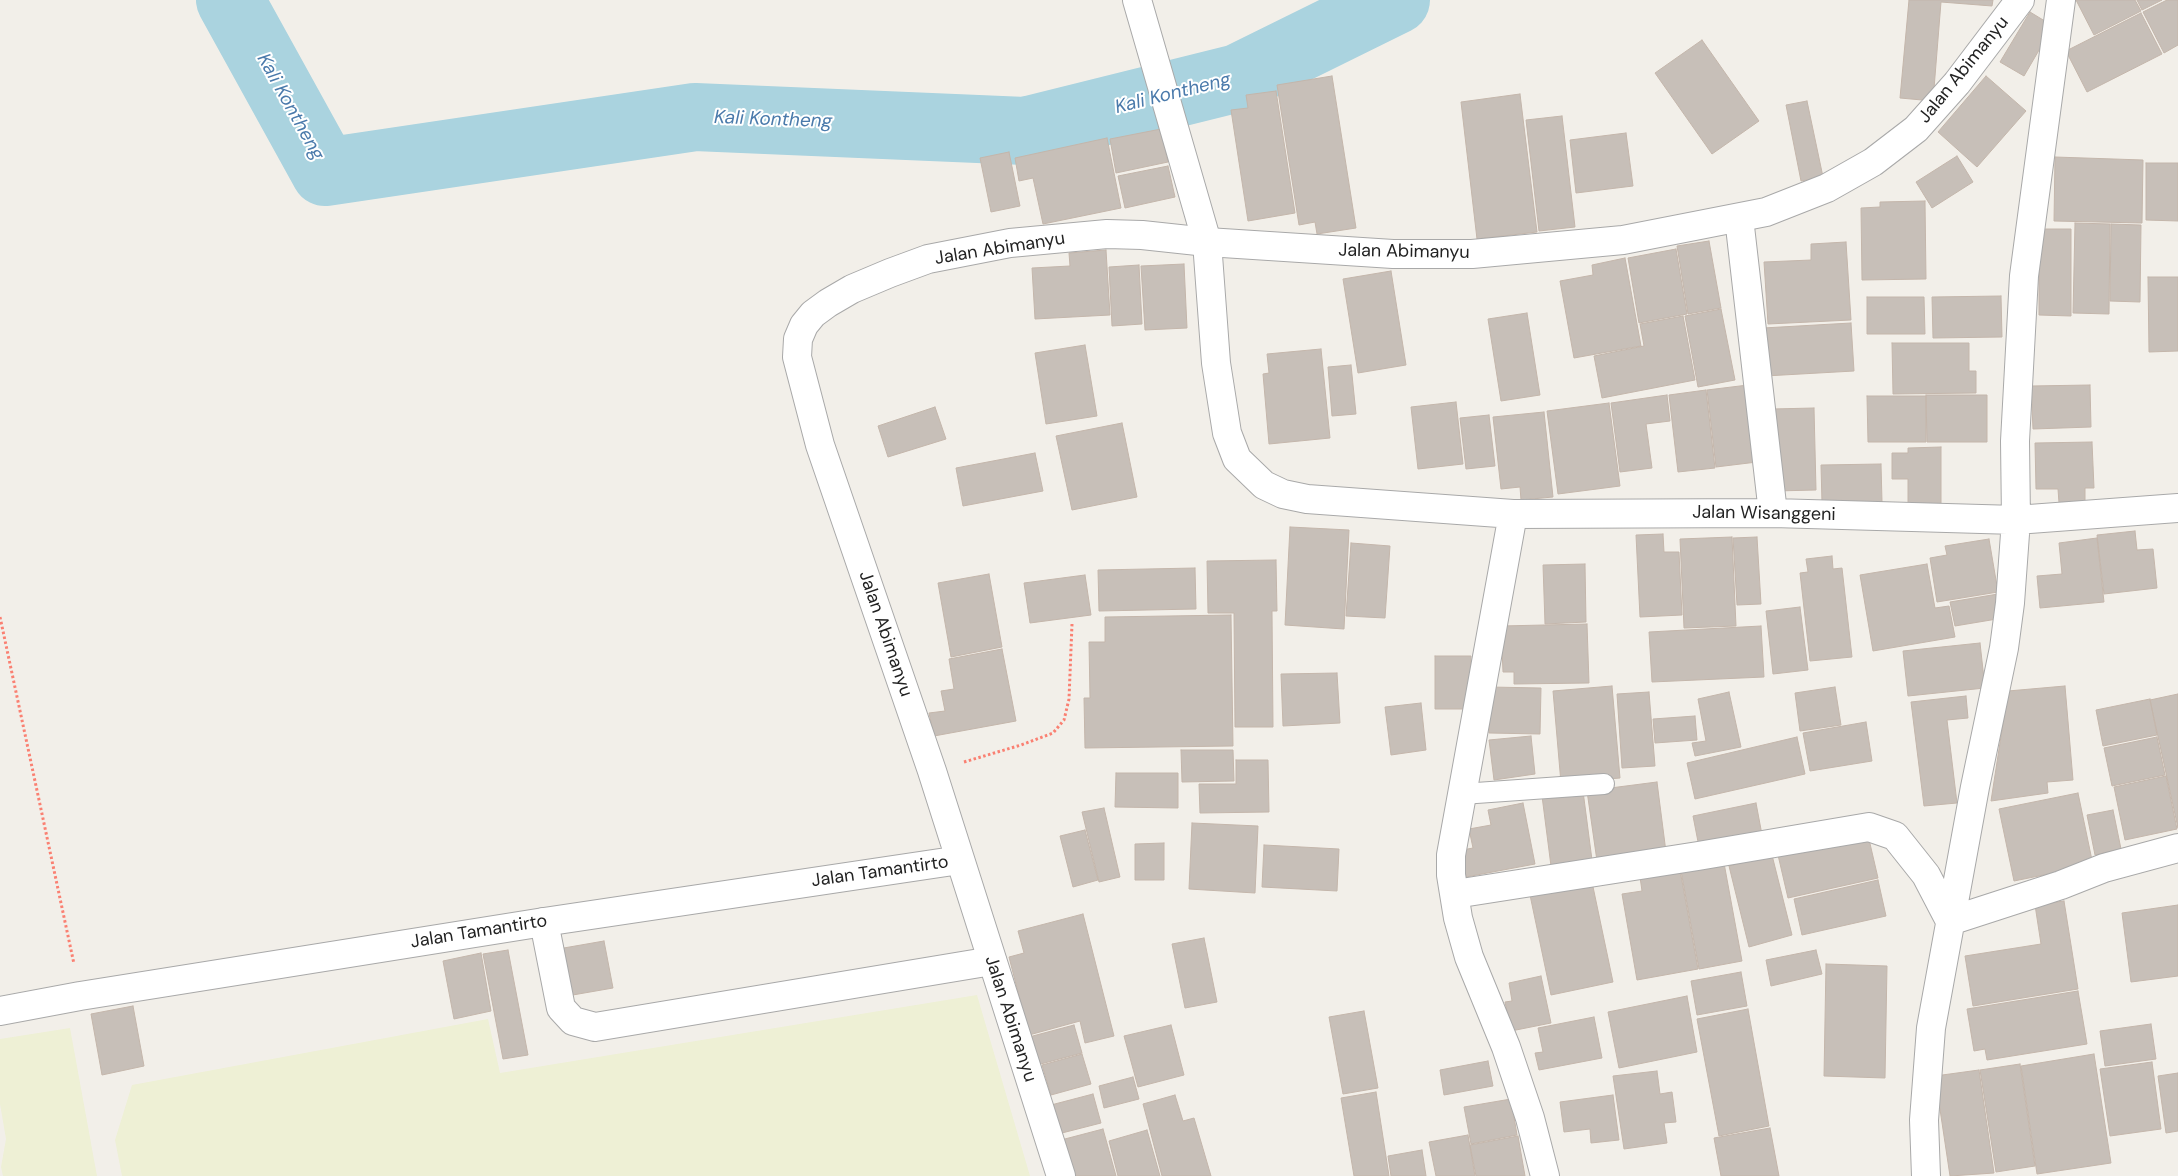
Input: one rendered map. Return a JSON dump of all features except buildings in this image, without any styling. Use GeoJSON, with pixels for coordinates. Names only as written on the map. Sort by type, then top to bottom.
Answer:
{"type":"FeatureCollection","features":[{"type":"Feature","properties":{"kind":"street","name":"Jalan Wisanggeni"},"geometry":{"type":"LineString","coordinates":[[1136,0],[1207,242],[1216,363],[1227,433],[1237,459],[1264,485],[1283,494],[1307,499],[1513,514],[1773,513],[2016,520],[2178,508]]}},
{"type":"Feature","properties":{"kind":"street","name":"Jalan Abimanyu"},"geometry":{"type":"LineString","coordinates":[[1061,1176],[932,771],[817,436],[797,357],[798,339],[804,325],[813,314],[852,289],[928,259],[1010,243],[1107,234],[1142,234],[1207,242],[1393,254],[1472,254],[1624,240],[1766,212],[1827,188],[1880,157],[1916,129],[1957,83],[2020,0]]}},
{"type":"Feature","properties":{"kind":"street"},"geometry":{"type":"LineString","coordinates":[[1926,1176],[1924,1120],[1932,1028],[1975,787],[2004,648],[2010,602],[2016,520],[2015,441],[2024,276],[2061,0]]}},
{"type":"Feature","properties":{"kind":"street"},"geometry":{"type":"LineString","coordinates":[[1739,218],[1773,513]]}},
{"type":"Feature","properties":{"kind":"street"},"geometry":{"type":"LineString","coordinates":[[1513,514],[1451,854],[1451,876],[1458,918],[1469,957],[1506,1047],[1530,1118],[1545,1176]]}},
{"type":"Feature","properties":{"kind":"street"},"geometry":{"type":"LineString","coordinates":[[1455,894],[1869,827],[1895,836],[1926,875],[1950,921]]}},
{"type":"Feature","properties":{"kind":"street"},"geometry":{"type":"LineString","coordinates":[[1950,921],[2061,885],[2104,868],[2178,848]]}},
{"type":"Feature","properties":{"kind":"street","name":"Jalan Tamantirto"},"geometry":{"type":"LineString","coordinates":[[0,1011],[80,996],[544,922],[960,860]]}},
{"type":"Feature","properties":{"kind":"street"},"geometry":{"type":"LineString","coordinates":[[544,922],[560,1008],[573,1020],[594,1027],[992,961]]}},
{"type":"Feature","properties":{"kind":"lane"},"geometry":{"type":"LineString","coordinates":[[1462,794],[1604,784]]}},
{"type":"Feature","properties":{"kind":"path"},"geometry":{"type":"LineString","coordinates":[[0,617],[80,996]]}},
{"type":"Feature","properties":{"kind":"path"},"geometry":{"type":"LineString","coordinates":[[932,771],[1021,745],[1053,732],[1064,720],[1069,699],[1072,624]]}},
{"type":"Feature","properties":{"kind":"green space"},"geometry":{"type":"Polygon","coordinates":[[[977,995],[1030,1176],[122,1176],[115,1140],[132,1085],[488,1019],[500,1073],[977,995]]]}},
{"type":"Feature","properties":{"kind":"green space"},"geometry":{"type":"Polygon","coordinates":[[[70,1028],[97,1176],[3,1176],[1,1167],[6,1139],[0,1104],[0,1039],[70,1028]]]}},
{"type":"Feature","properties":{"kind":"waterway","name":"Kali Kontheng"},"geometry":{"type":"LineString","coordinates":[[230,0],[325,172],[695,117],[1025,131],[1238,78],[1396,0]]}}]}
